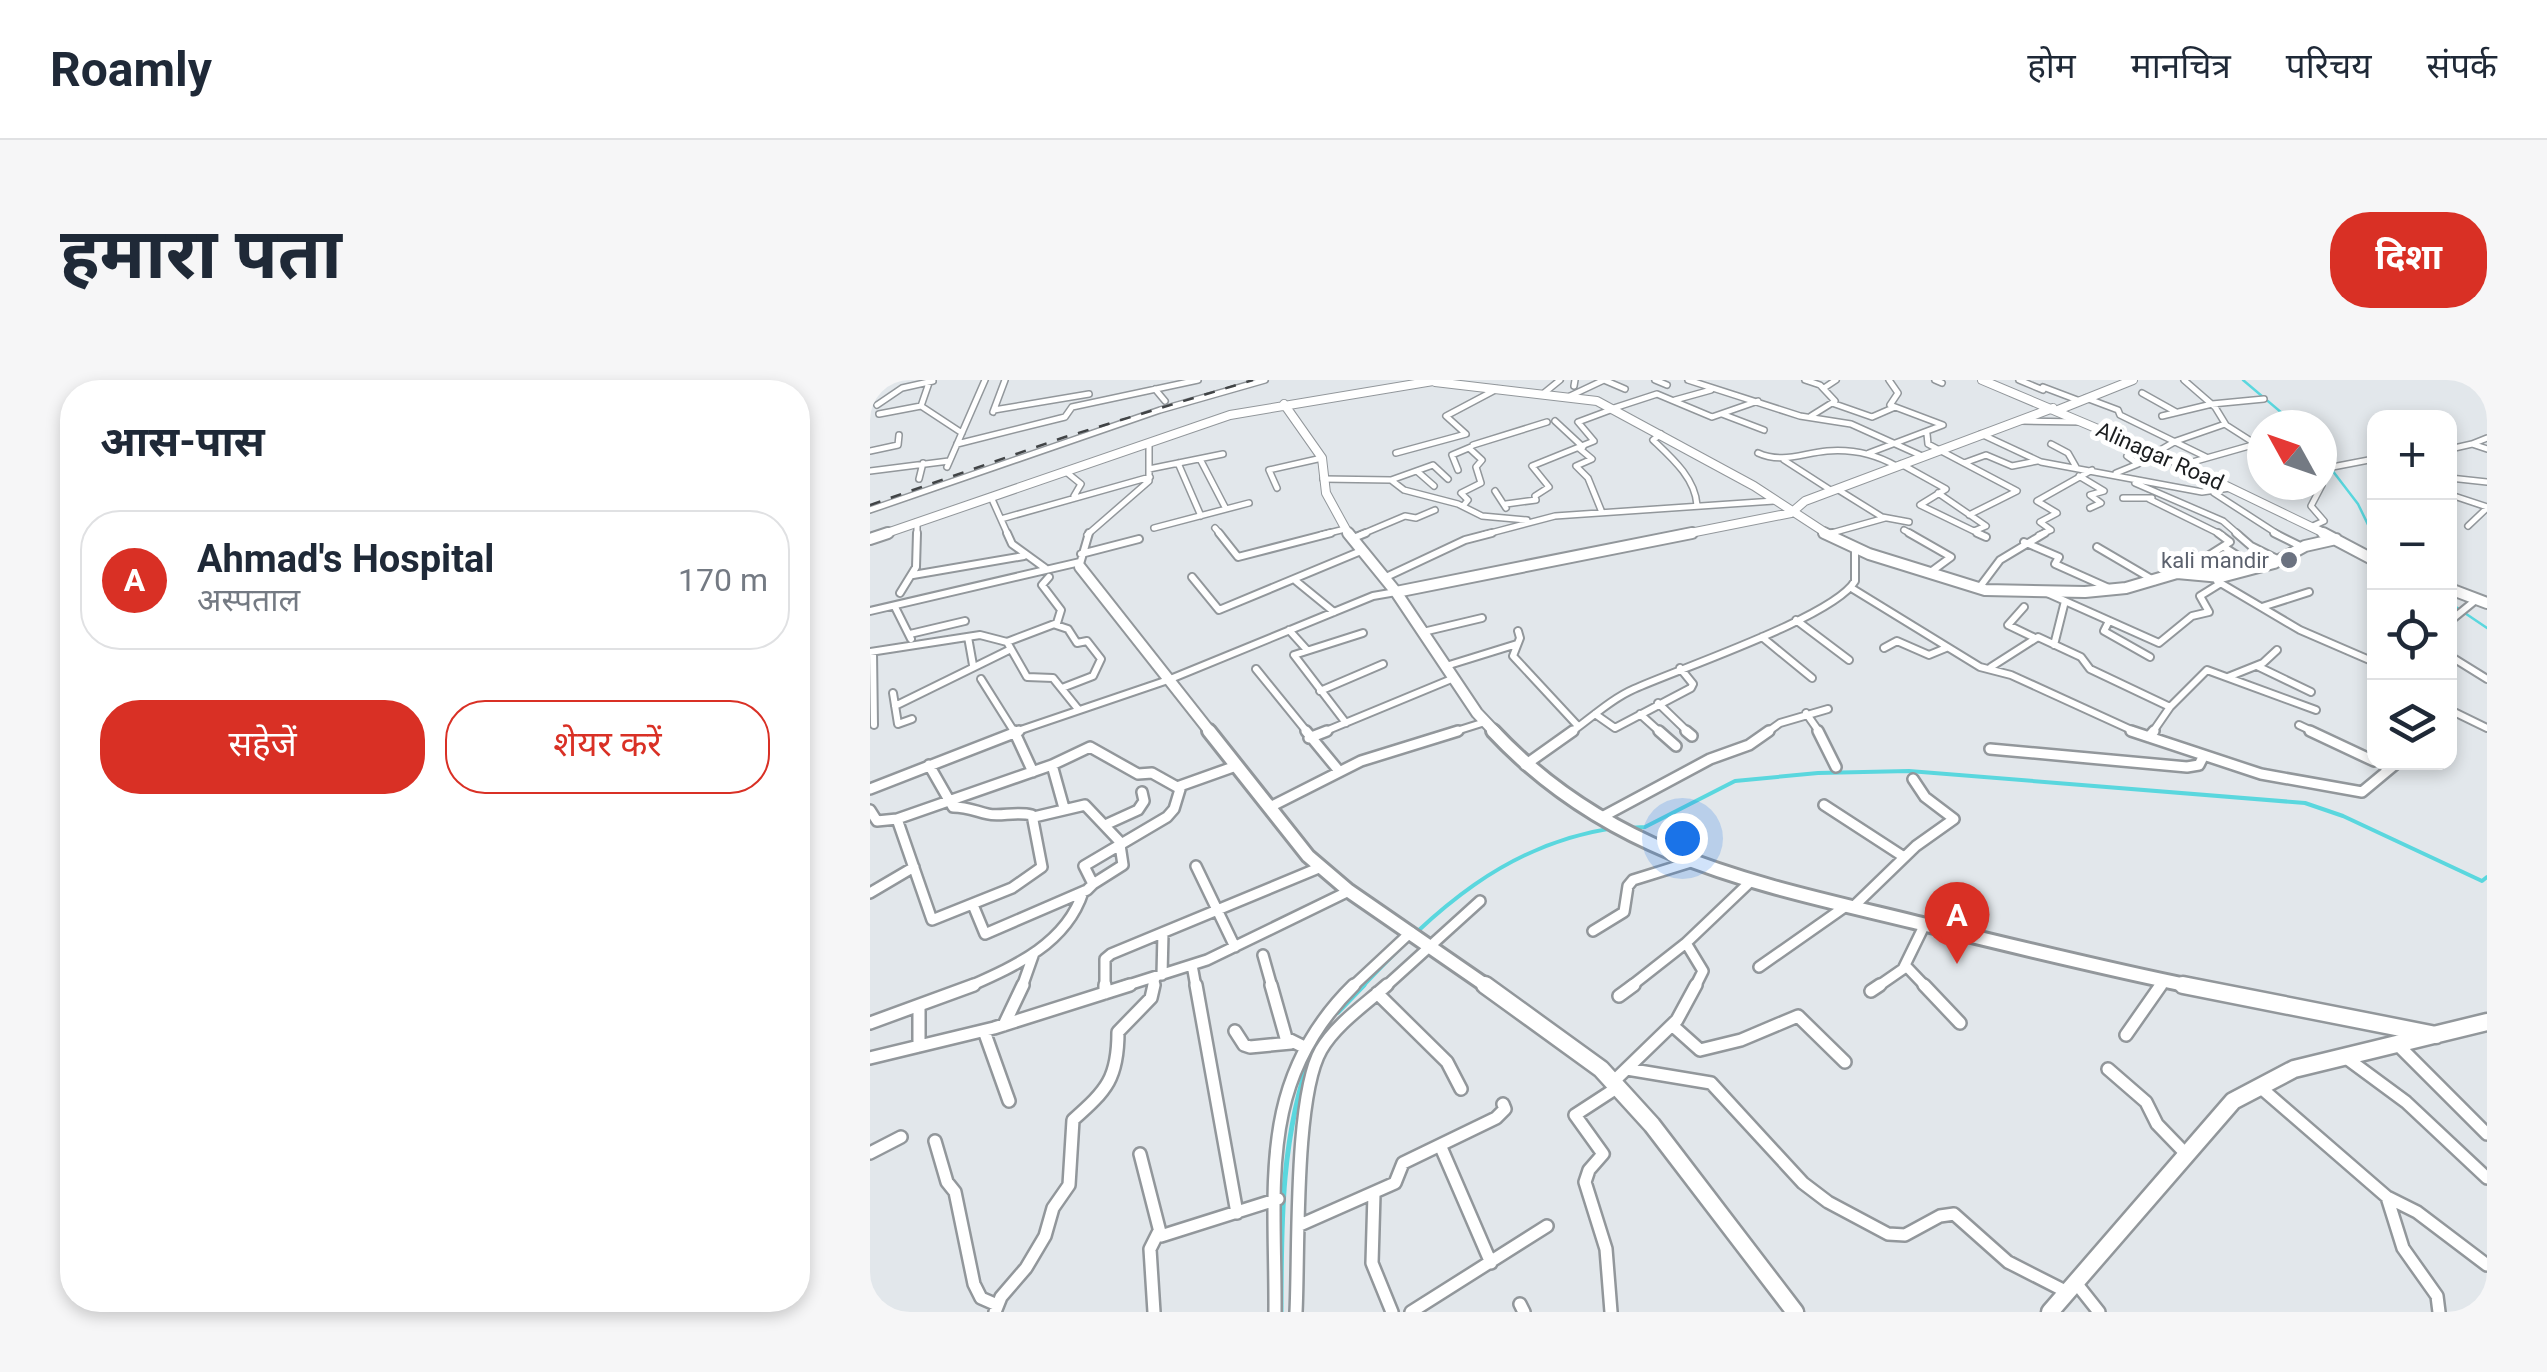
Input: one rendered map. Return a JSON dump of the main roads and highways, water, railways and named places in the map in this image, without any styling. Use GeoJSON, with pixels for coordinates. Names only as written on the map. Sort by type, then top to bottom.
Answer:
{"type":"FeatureCollection","features":[{"type":"Feature","properties":{"kind":"waterway"},"geometry":{"type":"LineString","coordinates":[[2243,380],[2278,410]]}},
{"type":"Feature","properties":{"kind":"waterway"},"geometry":{"type":"LineString","coordinates":[[2337,477],[2367,523]]}},
{"type":"Feature","properties":{"kind":"waterway"},"geometry":{"type":"LineString","coordinates":[[2457,608],[2487,628]]}},
{"type":"Feature","properties":{"kind":"waterway"},"geometry":{"type":"LineString","coordinates":[[1628,828],[1645,827],[1735,781],[1818,773],[1909,771],[2305,803],[2343,816],[2482,881],[2487,877]]}},
{"type":"Feature","properties":{"kind":"waterway"},"geometry":{"type":"LineString","coordinates":[[1364,985],[1417,932],[1474,885],[1539,849],[1614,828]]}},
{"type":"Feature","properties":{"kind":"waterway"},"geometry":{"type":"LineString","coordinates":[[1338,1012],[1364,985]]}},
{"type":"Feature","properties":{"kind":"waterway"},"geometry":{"type":"LineString","coordinates":[[1281,1312],[1285,1178],[1294,1113],[1313,1048]]}},
{"type":"Feature","properties":{"kind":"railway"},"geometry":{"type":"LineString","coordinates":[[870,505],[1065,437],[1253,380]]}},
{"type":"Feature","properties":{"kind":"place","name":"kali mandir"},"geometry":{"type":"Point","coordinates":[2289,560]}},
{"type":"Feature","properties":{"kind":"place","name":"Ahmad's Hospital"},"geometry":{"type":"Point","coordinates":[1957,964]}}]}
